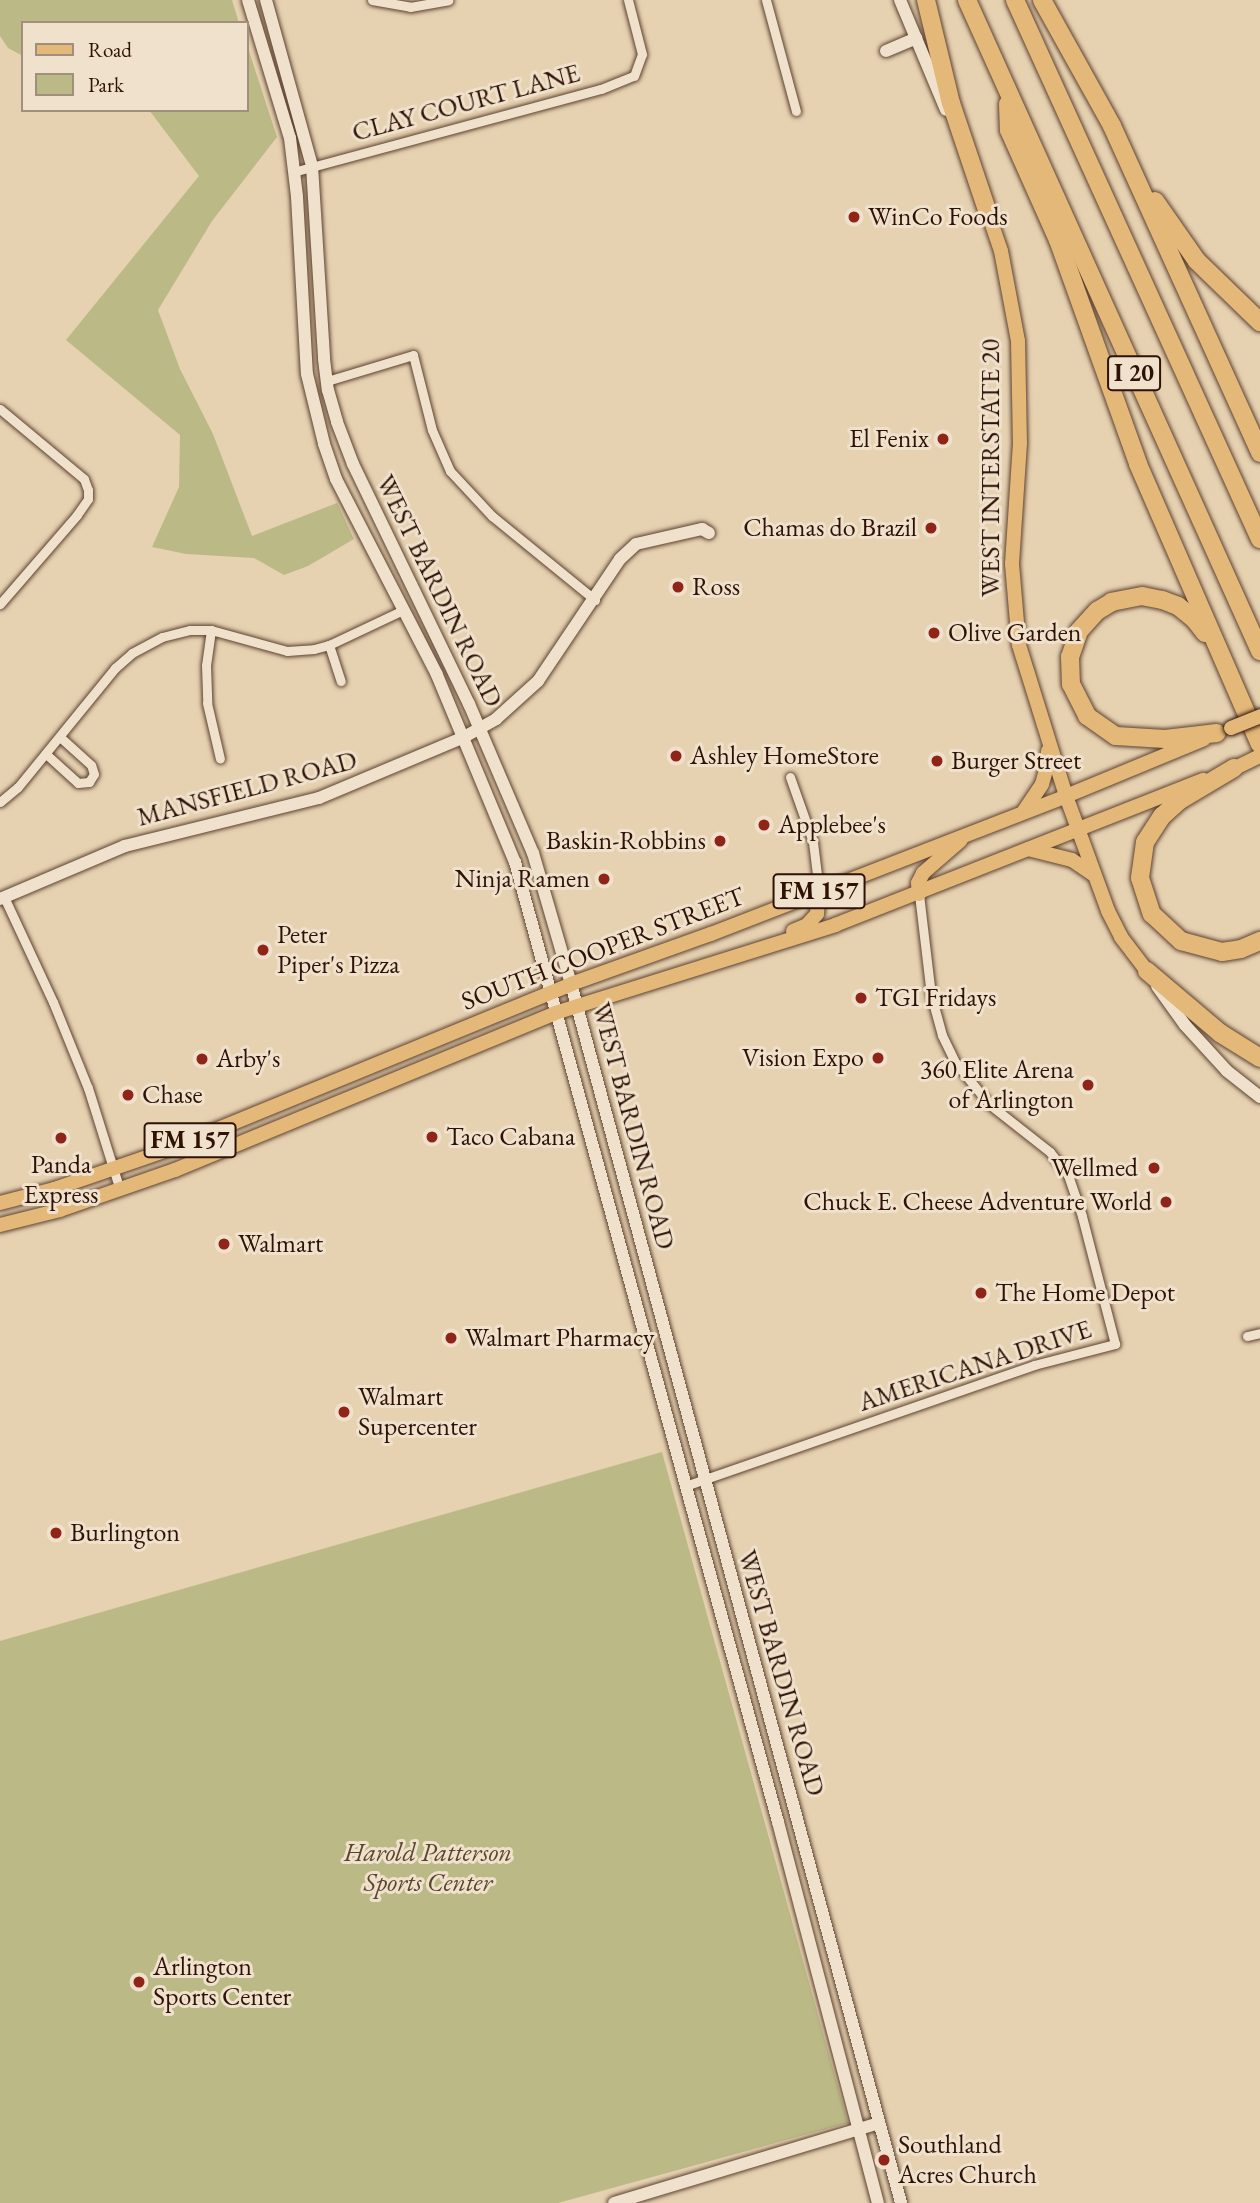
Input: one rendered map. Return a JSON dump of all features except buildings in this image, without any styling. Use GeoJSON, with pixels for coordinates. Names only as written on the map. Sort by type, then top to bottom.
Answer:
{"type":"FeatureCollection","features":[{"type":"Feature","properties":{"kind":"highway"},"geometry":{"type":"LineString","coordinates":[[926,0],[951,103],[987,210]]}},
{"type":"Feature","properties":{"kind":"highway","name":"I 20"},"geometry":{"type":"LineString","coordinates":[[967,0],[1260,651]]}},
{"type":"Feature","properties":{"kind":"highway","name":"I 20"},"geometry":{"type":"LineString","coordinates":[[1015,0],[1260,539]]}},
{"type":"Feature","properties":{"kind":"highway"},"geometry":{"type":"LineString","coordinates":[[1042,0],[1152,196],[1197,261],[1235,301],[1260,322]]}},
{"type":"Feature","properties":{"kind":"highway"},"geometry":{"type":"LineString","coordinates":[[1008,94],[1009,130],[1058,240],[1138,464],[1233,682],[1259,752]]}},
{"type":"Feature","properties":{"kind":"highway"},"geometry":{"type":"LineString","coordinates":[[1112,126],[1260,453]]}},
{"type":"Feature","properties":{"kind":"highway"},"geometry":{"type":"LineString","coordinates":[[1224,730],[1144,739],[1116,736],[1102,730],[1082,708],[1071,684],[1069,667],[1073,643],[1086,622],[1112,602],[1142,596],[1162,600],[1178,606],[1194,619],[1233,682]]}},
{"type":"Feature","properties":{"kind":"highway"},"geometry":{"type":"LineString","coordinates":[[1234,768],[1180,800],[1162,816],[1145,842],[1140,878],[1152,914],[1181,941],[1222,952],[1241,949],[1260,941]]}},
{"type":"Feature","properties":{"kind":"highway"},"geometry":{"type":"LineString","coordinates":[[1147,971],[1220,1033],[1260,1058]]}},
{"type":"Feature","properties":{"kind":"main road","name":"WEST BARDIN ROAD"},"geometry":{"type":"LineString","coordinates":[[248,0],[290,138],[307,374],[324,444],[336,480],[464,737],[515,862],[778,1822],[876,2202]]}},
{"type":"Feature","properties":{"kind":"main road","name":"WEST BARDIN ROAD"},"geometry":{"type":"LineString","coordinates":[[266,0],[312,166],[327,381],[337,422],[353,464],[480,729],[528,837],[571,984],[901,2203]]}},
{"type":"Feature","properties":{"kind":"main road","name":"WEST INTERSTATE 20"},"geometry":{"type":"LineString","coordinates":[[900,0],[1002,251],[1018,341],[1020,443],[1012,564],[1014,607],[1019,645],[1047,739],[1096,879],[1121,937],[1185,1025],[1227,1071],[1260,1097]]}},
{"type":"Feature","properties":{"kind":"main road"},"geometry":{"type":"LineString","coordinates":[[886,51],[916,38]]}},
{"type":"Feature","properties":{"kind":"main road","name":"MANSFIELD ROAD"},"geometry":{"type":"LineString","coordinates":[[2,898],[125,846],[319,798],[364,782],[480,729],[519,701],[538,681],[596,600],[620,559],[636,544],[702,528],[709,533]]}},
{"type":"Feature","properties":{"kind":"main road","name":"SOUTH COOPER STREET"},"geometry":{"type":"LineString","coordinates":[[0,1203],[114,1169],[571,984],[967,835],[1260,716]]}},
{"type":"Feature","properties":{"kind":"main road"},"geometry":{"type":"LineString","coordinates":[[1020,814],[1042,784],[1048,763],[1047,739]]}},
{"type":"Feature","properties":{"kind":"main road","name":"SOUTH COOPER STREET"},"geometry":{"type":"LineString","coordinates":[[0,1225],[60,1210],[120,1189],[303,1118],[576,1005],[750,951],[919,894],[1234,768],[1259,752]]}},
{"type":"Feature","properties":{"kind":"main road"},"geometry":{"type":"LineString","coordinates":[[919,894],[918,883],[923,873],[967,835]]}},
{"type":"Feature","properties":{"kind":"main road"},"geometry":{"type":"LineString","coordinates":[[1028,849],[1072,860],[1090,870],[1096,879]]}},
{"type":"Feature","properties":{"kind":"main road"},"geometry":{"type":"LineString","coordinates":[[750,951],[807,925],[817,914],[819,891]]}},
{"type":"Feature","properties":{"kind":"main road"},"geometry":{"type":"LineString","coordinates":[[623,1256],[643,1250]]}},
{"type":"Feature","properties":{"kind":"main road"},"geometry":{"type":"LineString","coordinates":[[778,1822],[797,1816]]}},
{"type":"Feature","properties":{"kind":"main road"},"geometry":{"type":"LineString","coordinates":[[614,2203],[878,2123]]}},
{"type":"Feature","properties":{"kind":"street"},"geometry":{"type":"LineString","coordinates":[[372,0],[410,7],[448,0]]}},
{"type":"Feature","properties":{"kind":"street","name":"CLAY COURT LANE"},"geometry":{"type":"LineString","coordinates":[[293,172],[601,89],[634,76],[642,54],[628,0]]}},
{"type":"Feature","properties":{"kind":"street"},"geometry":{"type":"LineString","coordinates":[[766,0],[796,111]]}},
{"type":"Feature","properties":{"kind":"street"},"geometry":{"type":"LineString","coordinates":[[327,381],[413,355],[432,430],[450,471],[492,516],[541,559],[596,600]]}},
{"type":"Feature","properties":{"kind":"street"},"geometry":{"type":"LineString","coordinates":[[0,409],[84,479],[88,490],[88,499],[77,515],[0,604]]}},
{"type":"Feature","properties":{"kind":"street"},"geometry":{"type":"LineString","coordinates":[[0,802],[8,798],[46,754],[115,668],[132,653],[162,637],[190,630],[211,630],[287,651],[328,645],[403,610]]}},
{"type":"Feature","properties":{"kind":"street"},"geometry":{"type":"LineString","coordinates":[[211,630],[205,665],[206,703],[220,759]]}},
{"type":"Feature","properties":{"kind":"street"},"geometry":{"type":"LineString","coordinates":[[328,645],[341,681]]}},
{"type":"Feature","properties":{"kind":"street"},"geometry":{"type":"LineString","coordinates":[[46,754],[78,783],[89,782],[94,774],[91,765],[60,737]]}},
{"type":"Feature","properties":{"kind":"street"},"geometry":{"type":"LineString","coordinates":[[790,777],[813,842],[819,891]]}},
{"type":"Feature","properties":{"kind":"street","name":"AMERICANA DRIVE"},"geometry":{"type":"LineString","coordinates":[[685,1486],[1034,1365],[1115,1344],[1082,1216],[1068,1175],[1050,1152],[989,1104],[956,1062],[942,1035],[931,995],[919,894]]}},
{"type":"Feature","properties":{"kind":"street"},"geometry":{"type":"LineString","coordinates":[[2,898],[63,1027],[88,1088],[120,1189]]}},
{"type":"Feature","properties":{"kind":"street"},"geometry":{"type":"LineString","coordinates":[[1247,1336],[1260,1333]]}},
{"type":"Feature","properties":{"kind":"green space"},"geometry":{"type":"Polygon","coordinates":[[[0,0],[232,0],[238,21],[21,21],[21,55],[8,48],[0,36],[0,0]]]}},
{"type":"Feature","properties":{"kind":"green space"},"geometry":{"type":"Polygon","coordinates":[[[248,48],[277,137],[212,221],[158,310],[180,369],[213,434],[252,536],[337,503],[354,539],[308,566],[284,575],[254,558],[186,554],[152,547],[179,487],[180,435],[66,340],[199,176],[151,112],[248,112],[248,48]]]}},
{"type":"Feature","properties":{"kind":"green space","name":"Harold Patterson Sports Center"},"geometry":{"type":"Polygon","coordinates":[[[662,1452],[848,2123],[558,2203],[0,2203],[0,1641],[662,1452]]]}},
{"type":"Feature","properties":{"kind":"place","name":"WinCo Foods"},"geometry":{"type":"Point","coordinates":[854,217]}},
{"type":"Feature","properties":{"kind":"place","name":"El Fenix"},"geometry":{"type":"Point","coordinates":[943,439]}},
{"type":"Feature","properties":{"kind":"place","name":"Chamas do Brazil"},"geometry":{"type":"Point","coordinates":[931,528]}},
{"type":"Feature","properties":{"kind":"place","name":"Ross"},"geometry":{"type":"Point","coordinates":[678,587]}},
{"type":"Feature","properties":{"kind":"place","name":"Olive Garden"},"geometry":{"type":"Point","coordinates":[934,633]}},
{"type":"Feature","properties":{"kind":"place","name":"Ashley HomeStore"},"geometry":{"type":"Point","coordinates":[676,756]}},
{"type":"Feature","properties":{"kind":"place","name":"Burger Street"},"geometry":{"type":"Point","coordinates":[937,761]}},
{"type":"Feature","properties":{"kind":"place","name":"Applebee's"},"geometry":{"type":"Point","coordinates":[764,825]}},
{"type":"Feature","properties":{"kind":"place","name":"Baskin-Robbins"},"geometry":{"type":"Point","coordinates":[720,841]}},
{"type":"Feature","properties":{"kind":"place","name":"Ninja Ramen"},"geometry":{"type":"Point","coordinates":[604,879]}},
{"type":"Feature","properties":{"kind":"place","name":"Peter Piper's Pizza"},"geometry":{"type":"Point","coordinates":[263,950]}},
{"type":"Feature","properties":{"kind":"place","name":"TGI Fridays"},"geometry":{"type":"Point","coordinates":[861,998]}},
{"type":"Feature","properties":{"kind":"place","name":"Vision Expo"},"geometry":{"type":"Point","coordinates":[878,1058]}},
{"type":"Feature","properties":{"kind":"place","name":"Arby's"},"geometry":{"type":"Point","coordinates":[202,1059]}},
{"type":"Feature","properties":{"kind":"place","name":"360 Elite Arena of Arlington"},"geometry":{"type":"Point","coordinates":[1088,1085]}},
{"type":"Feature","properties":{"kind":"place","name":"Chase"},"geometry":{"type":"Point","coordinates":[128,1095]}},
{"type":"Feature","properties":{"kind":"place","name":"Taco Cabana"},"geometry":{"type":"Point","coordinates":[432,1137]}},
{"type":"Feature","properties":{"kind":"place","name":"Panda Express"},"geometry":{"type":"Point","coordinates":[61,1138]}},
{"type":"Feature","properties":{"kind":"place","name":"Wellmed"},"geometry":{"type":"Point","coordinates":[1154,1168]}},
{"type":"Feature","properties":{"kind":"place","name":"Chuck E. Cheese Adventure World"},"geometry":{"type":"Point","coordinates":[1166,1202]}},
{"type":"Feature","properties":{"kind":"place","name":"Walmart"},"geometry":{"type":"Point","coordinates":[224,1244]}},
{"type":"Feature","properties":{"kind":"place","name":"The Home Depot"},"geometry":{"type":"Point","coordinates":[981,1293]}},
{"type":"Feature","properties":{"kind":"place","name":"Walmart Pharmacy"},"geometry":{"type":"Point","coordinates":[451,1338]}},
{"type":"Feature","properties":{"kind":"place","name":"Walmart Supercenter"},"geometry":{"type":"Point","coordinates":[344,1412]}},
{"type":"Feature","properties":{"kind":"place","name":"Burlington"},"geometry":{"type":"Point","coordinates":[56,1533]}},
{"type":"Feature","properties":{"kind":"place","name":"Arlington Sports Center"},"geometry":{"type":"Point","coordinates":[139,1982]}},
{"type":"Feature","properties":{"kind":"place","name":"Southland Acres Church"},"geometry":{"type":"Point","coordinates":[884,2160]}}]}
